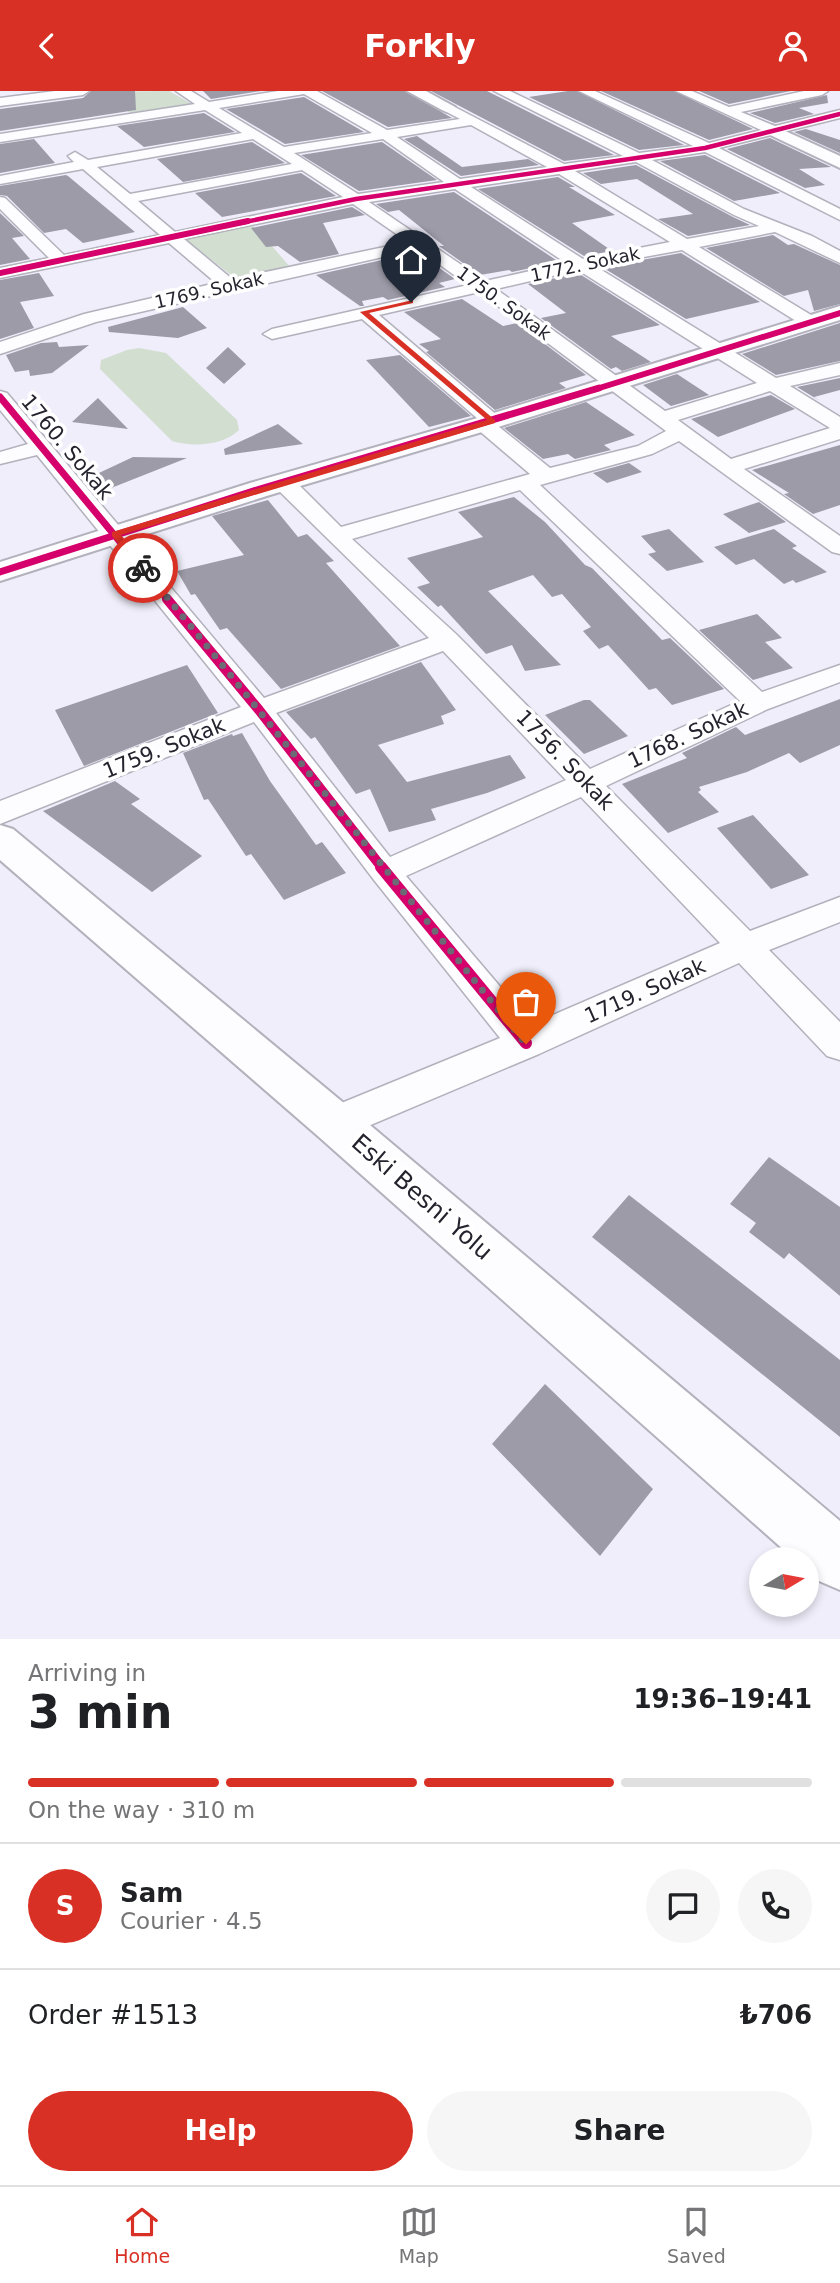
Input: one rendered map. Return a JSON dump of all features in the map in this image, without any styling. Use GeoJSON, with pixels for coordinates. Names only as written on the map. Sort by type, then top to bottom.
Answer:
{"type":"FeatureCollection","features":[{"type":"Feature","properties":{"kind":"street","name":"1750. Sokak"},"geometry":{"type":"LineString","coordinates":[[182,91],[307,165],[421,244],[840,547]]}},
{"type":"Feature","properties":{"kind":"street"},"geometry":{"type":"LineString","coordinates":[[0,138],[299,91]]}},
{"type":"Feature","properties":{"kind":"street"},"geometry":{"type":"LineString","coordinates":[[308,91],[384,134],[457,184],[716,350],[840,426]]}},
{"type":"Feature","properties":{"kind":"street"},"geometry":{"type":"LineString","coordinates":[[414,91],[560,168],[810,322]]}},
{"type":"Feature","properties":{"kind":"street"},"geometry":{"type":"LineString","coordinates":[[585,91],[700,144],[840,215]]}},
{"type":"Feature","properties":{"kind":"street"},"geometry":{"type":"LineString","coordinates":[[682,91],[731,110],[840,163]]}},
{"type":"Feature","properties":{"kind":"street"},"geometry":{"type":"LineString","coordinates":[[768,91],[789,98]]}},
{"type":"Feature","properties":{"kind":"street"},"geometry":{"type":"LineString","coordinates":[[731,110],[822,91]]}},
{"type":"Feature","properties":{"kind":"street"},"geometry":{"type":"LineString","coordinates":[[447,107],[479,102],[505,94],[530,93]]}},
{"type":"Feature","properties":{"kind":"street"},"geometry":{"type":"LineString","coordinates":[[505,94],[638,158],[739,212],[806,239],[840,258]]}},
{"type":"Feature","properties":{"kind":"street"},"geometry":{"type":"LineString","coordinates":[[1,101],[93,96],[129,118]]}},
{"type":"Feature","properties":{"kind":"street"},"geometry":{"type":"LineString","coordinates":[[0,273],[356,199],[705,148],[840,114]]}},
{"type":"Feature","properties":{"kind":"street"},"geometry":{"type":"LineString","coordinates":[[283,151],[472,121]]}},
{"type":"Feature","properties":{"kind":"street"},"geometry":{"type":"LineString","coordinates":[[43,132],[128,198],[229,285]]}},
{"type":"Feature","properties":{"kind":"street"},"geometry":{"type":"LineString","coordinates":[[0,180],[257,134]]}},
{"type":"Feature","properties":{"kind":"street"},"geometry":{"type":"LineString","coordinates":[[128,198],[307,165]]}},
{"type":"Feature","properties":{"kind":"street"},"geometry":{"type":"LineString","coordinates":[[739,212],[828,194]]}},
{"type":"Feature","properties":{"kind":"street"},"geometry":{"type":"LineString","coordinates":[[0,201],[60,260]]}},
{"type":"Feature","properties":{"kind":"street","name":"1772. Sokak"},"geometry":{"type":"LineString","coordinates":[[272,334],[582,264],[776,227]]}},
{"type":"Feature","properties":{"kind":"street","name":"1769. Sokak"},"geometry":{"type":"LineString","coordinates":[[0,348],[90,319],[229,285],[421,244]]}},
{"type":"Feature","properties":{"kind":"street"},"geometry":{"type":"LineString","coordinates":[[364,312],[487,423],[536,479],[758,703]]}},
{"type":"Feature","properties":{"kind":"street"},"geometry":{"type":"LineString","coordinates":[[0,572],[283,482],[487,423],[840,313]]}},
{"type":"Feature","properties":{"kind":"street"},"geometry":{"type":"LineString","coordinates":[[336,537],[645,450],[673,424],[773,384],[840,369]]}},
{"type":"Feature","properties":{"kind":"street","name":"1760. Sokak"},"geometry":{"type":"LineString","coordinates":[[0,397],[259,710],[385,871],[526,1044]]}},
{"type":"Feature","properties":{"kind":"street"},"geometry":{"type":"LineString","coordinates":[[727,467],[840,432]]}},
{"type":"Feature","properties":{"kind":"street"},"geometry":{"type":"LineString","coordinates":[[0,459],[42,447]]}},
{"type":"Feature","properties":{"kind":"street","name":"1756. Sokak"},"geometry":{"type":"LineString","coordinates":[[283,482],[336,537],[447,640],[588,782],[743,947],[840,1045]]}},
{"type":"Feature","properties":{"kind":"street","name":"1759. Sokak"},"geometry":{"type":"LineString","coordinates":[[0,813],[259,710],[447,640]]}},
{"type":"Feature","properties":{"kind":"street","name":"1768. Sokak"},"geometry":{"type":"LineString","coordinates":[[385,871],[588,782],[758,703],[840,673]]}},
{"type":"Feature","properties":{"kind":"street","name":"Eski Besni Yolu"},"geometry":{"type":"LineString","coordinates":[[0,839],[335,1123],[840,1560]]}},
{"type":"Feature","properties":{"kind":"street","name":"1719. Sokak"},"geometry":{"type":"LineString","coordinates":[[335,1123],[526,1044],[743,947],[840,909]]}},
{"type":"Feature","properties":{"kind":"green space"},"geometry":{"type":"Polygon","coordinates":[[[169,91],[192,104],[132,114],[96,92],[169,91]]]}},
{"type":"Feature","properties":{"kind":"green space"},"geometry":{"type":"Polygon","coordinates":[[[253,226],[273,243],[271,245],[291,268],[236,279],[185,239],[253,226]]]}},
{"type":"Feature","properties":{"kind":"green space"},"geometry":{"type":"Polygon","coordinates":[[[139,348],[166,353],[237,420],[239,430],[225,439],[207,444],[172,441],[100,369],[101,360],[139,348]]]}},
{"type":"Feature","properties":{"kind":"building"},"geometry":{"type":"Polygon","coordinates":[[[91,91],[135,91],[136,110],[0,131],[0,109],[83,98],[91,91]]]}},
{"type":"Feature","properties":{"kind":"building"},"geometry":{"type":"Polygon","coordinates":[[[203,91],[261,91],[211,99],[203,91]]]}},
{"type":"Feature","properties":{"kind":"building"},"geometry":{"type":"Polygon","coordinates":[[[322,91],[405,91],[452,118],[388,127],[322,91]]]}},
{"type":"Feature","properties":{"kind":"building"},"geometry":{"type":"Polygon","coordinates":[[[431,91],[487,91],[614,155],[564,161],[431,91]]]}},
{"type":"Feature","properties":{"kind":"building"},"geometry":{"type":"Polygon","coordinates":[[[577,91],[684,145],[639,150],[529,97],[577,91]]]}},
{"type":"Feature","properties":{"kind":"building"},"geometry":{"type":"Polygon","coordinates":[[[601,91],[674,91],[753,129],[709,140],[601,91]]]}},
{"type":"Feature","properties":{"kind":"building"},"geometry":{"type":"Polygon","coordinates":[[[699,91],[791,91],[729,104],[699,91]]]}},
{"type":"Feature","properties":{"kind":"building"},"geometry":{"type":"Polygon","coordinates":[[[827,95],[828,103],[799,108],[814,114],[775,123],[750,113],[827,95]]]}},
{"type":"Feature","properties":{"kind":"building"},"geometry":{"type":"Polygon","coordinates":[[[304,97],[364,132],[285,144],[226,109],[304,97]]]}},
{"type":"Feature","properties":{"kind":"building"},"geometry":{"type":"Polygon","coordinates":[[[204,113],[235,132],[144,147],[117,126],[204,113]]]}},
{"type":"Feature","properties":{"kind":"building"},"geometry":{"type":"Polygon","coordinates":[[[806,129],[840,140],[840,153],[794,132],[806,129]]]}},
{"type":"Feature","properties":{"kind":"building"},"geometry":{"type":"Polygon","coordinates":[[[417,136],[462,167],[528,159],[539,165],[461,176],[404,139],[417,136]]]}},
{"type":"Feature","properties":{"kind":"building"},"geometry":{"type":"Polygon","coordinates":[[[770,138],[831,167],[799,169],[825,185],[805,188],[727,149],[770,138]]]}},
{"type":"Feature","properties":{"kind":"building"},"geometry":{"type":"Polygon","coordinates":[[[34,139],[55,163],[0,173],[0,144],[34,139]]]}},
{"type":"Feature","properties":{"kind":"building"},"geometry":{"type":"Polygon","coordinates":[[[252,142],[285,163],[183,182],[157,159],[252,142]]]}},
{"type":"Feature","properties":{"kind":"building"},"geometry":{"type":"Polygon","coordinates":[[[382,142],[437,180],[359,191],[301,155],[382,142]]]}},
{"type":"Feature","properties":{"kind":"building"},"geometry":{"type":"Polygon","coordinates":[[[705,155],[780,193],[734,201],[660,161],[705,155]]]}},
{"type":"Feature","properties":{"kind":"building"},"geometry":{"type":"Polygon","coordinates":[[[636,165],[750,225],[688,236],[658,219],[693,214],[637,179],[601,184],[583,173],[636,165]]]}},
{"type":"Feature","properties":{"kind":"building"},"geometry":{"type":"Polygon","coordinates":[[[301,173],[336,196],[222,217],[195,193],[301,173]]]}},
{"type":"Feature","properties":{"kind":"building"},"geometry":{"type":"Polygon","coordinates":[[[66,175],[135,232],[83,243],[66,229],[44,233],[7,196],[0,195],[0,186],[66,175]]]}},
{"type":"Feature","properties":{"kind":"building"},"geometry":{"type":"Polygon","coordinates":[[[558,177],[575,187],[569,187],[615,215],[572,223],[612,251],[584,256],[478,189],[558,177]]]}},
{"type":"Feature","properties":{"kind":"building"},"geometry":{"type":"Polygon","coordinates":[[[454,192],[559,262],[512,272],[509,270],[480,275],[439,246],[444,246],[399,210],[388,212],[376,204],[454,192]]]}},
{"type":"Feature","properties":{"kind":"building"},"geometry":{"type":"Polygon","coordinates":[[[352,207],[365,215],[323,223],[339,254],[300,262],[278,246],[266,247],[251,228],[352,207]]]}},
{"type":"Feature","properties":{"kind":"building"},"geometry":{"type":"Polygon","coordinates":[[[0,213],[24,236],[12,238],[30,259],[0,265],[0,213]]]}},
{"type":"Feature","properties":{"kind":"building"},"geometry":{"type":"Polygon","coordinates":[[[773,235],[788,245],[794,244],[840,265],[840,304],[814,311],[808,290],[784,296],[706,248],[773,235]]]}},
{"type":"Feature","properties":{"kind":"building"},"geometry":{"type":"Polygon","coordinates":[[[417,252],[455,279],[439,283],[445,287],[388,300],[383,297],[362,301],[364,306],[360,306],[316,275],[417,252]]]}},
{"type":"Feature","properties":{"kind":"building"},"geometry":{"type":"Polygon","coordinates":[[[681,253],[760,302],[686,319],[602,267],[681,253]]]}},
{"type":"Feature","properties":{"kind":"building"},"geometry":{"type":"Polygon","coordinates":[[[39,273],[54,296],[20,302],[34,328],[0,339],[0,280],[39,273]]]}},
{"type":"Feature","properties":{"kind":"building"},"geometry":{"type":"Polygon","coordinates":[[[578,273],[660,325],[611,336],[651,362],[622,371],[616,367],[611,369],[541,318],[566,313],[528,284],[578,273]]]}},
{"type":"Feature","properties":{"kind":"building"},"geometry":{"type":"Polygon","coordinates":[[[462,299],[503,326],[517,323],[586,375],[559,383],[566,388],[495,410],[426,352],[429,351],[419,344],[441,339],[404,312],[462,299]]]}},
{"type":"Feature","properties":{"kind":"building"},"geometry":{"type":"Polygon","coordinates":[[[183,307],[207,328],[178,338],[109,332],[108,327],[183,307]]]}},
{"type":"Feature","properties":{"kind":"building"},"geometry":{"type":"Polygon","coordinates":[[[840,323],[840,361],[776,375],[742,354],[840,323]]]}},
{"type":"Feature","properties":{"kind":"building"},"geometry":{"type":"Polygon","coordinates":[[[57,342],[59,347],[89,345],[52,373],[30,376],[29,370],[15,372],[6,355],[41,343],[57,342]]]}},
{"type":"Feature","properties":{"kind":"building"},"geometry":{"type":"Polygon","coordinates":[[[228,347],[246,364],[224,384],[206,368],[228,347]]]}},
{"type":"Feature","properties":{"kind":"building"},"geometry":{"type":"Polygon","coordinates":[[[400,355],[471,416],[429,427],[366,360],[400,355]]]}},
{"type":"Feature","properties":{"kind":"building"},"geometry":{"type":"Polygon","coordinates":[[[677,374],[709,395],[671,406],[643,385],[677,374]]]}},
{"type":"Feature","properties":{"kind":"building"},"geometry":{"type":"Polygon","coordinates":[[[840,378],[840,390],[814,397],[820,401],[797,387],[840,378]]]}},
{"type":"Feature","properties":{"kind":"building"},"geometry":{"type":"Polygon","coordinates":[[[771,395],[795,409],[718,437],[691,419],[771,395]]]}},
{"type":"Feature","properties":{"kind":"building"},"geometry":{"type":"Polygon","coordinates":[[[98,398],[128,429],[72,422],[98,398]]]}},
{"type":"Feature","properties":{"kind":"building"},"geometry":{"type":"Polygon","coordinates":[[[586,402],[635,435],[604,445],[611,450],[575,459],[568,454],[543,459],[504,428],[586,402]]]}},
{"type":"Feature","properties":{"kind":"building"},"geometry":{"type":"Polygon","coordinates":[[[278,424],[303,444],[225,455],[224,449],[278,424]]]}},
{"type":"Feature","properties":{"kind":"building"},"geometry":{"type":"Polygon","coordinates":[[[840,445],[840,505],[813,514],[784,494],[789,493],[752,470],[840,445]]]}},
{"type":"Feature","properties":{"kind":"building"},"geometry":{"type":"Polygon","coordinates":[[[133,457],[187,458],[96,494],[84,480],[133,457]]]}},
{"type":"Feature","properties":{"kind":"building"},"geometry":{"type":"Polygon","coordinates":[[[629,463],[642,472],[607,483],[593,473],[629,463]]]}},
{"type":"Feature","properties":{"kind":"building"},"geometry":{"type":"Polygon","coordinates":[[[514,497],[545,522],[662,640],[670,638],[724,689],[672,705],[656,688],[649,690],[608,645],[599,649],[583,631],[591,627],[562,594],[552,597],[533,575],[488,591],[561,665],[525,671],[512,645],[486,654],[441,605],[438,607],[417,587],[430,583],[407,558],[483,537],[458,512],[514,497]]]}},
{"type":"Feature","properties":{"kind":"building"},"geometry":{"type":"Polygon","coordinates":[[[268,500],[298,537],[307,534],[334,561],[326,563],[400,646],[281,689],[227,628],[220,630],[195,594],[191,595],[177,571],[244,555],[212,516],[268,500]]]}},
{"type":"Feature","properties":{"kind":"building"},"geometry":{"type":"Polygon","coordinates":[[[759,502],[786,522],[749,533],[723,514],[759,502]]]}},
{"type":"Feature","properties":{"kind":"building"},"geometry":{"type":"Polygon","coordinates":[[[669,529],[704,562],[667,571],[648,554],[656,552],[641,536],[669,529]]]}},
{"type":"Feature","properties":{"kind":"building"},"geometry":{"type":"Polygon","coordinates":[[[774,529],[797,546],[792,548],[827,572],[796,583],[793,580],[784,584],[754,559],[736,565],[714,547],[774,529]]]}},
{"type":"Feature","properties":{"kind":"building"},"geometry":{"type":"Polygon","coordinates":[[[757,614],[782,638],[765,642],[793,668],[753,680],[699,630],[757,614]]]}},
{"type":"Feature","properties":{"kind":"building"},"geometry":{"type":"Polygon","coordinates":[[[421,662],[456,710],[441,716],[444,724],[378,745],[407,782],[510,755],[526,778],[487,793],[431,809],[436,820],[389,832],[370,789],[356,794],[315,737],[311,739],[286,712],[421,662]]]}},
{"type":"Feature","properties":{"kind":"building"},"geometry":{"type":"Polygon","coordinates":[[[187,665],[218,713],[84,766],[55,710],[187,665]]]}},
{"type":"Feature","properties":{"kind":"building"},"geometry":{"type":"Polygon","coordinates":[[[840,699],[840,745],[800,763],[789,753],[747,772],[699,787],[701,790],[698,792],[719,812],[668,833],[622,784],[687,758],[682,753],[736,727],[745,735],[840,699]]]}},
{"type":"Feature","properties":{"kind":"building"},"geometry":{"type":"Polygon","coordinates":[[[590,700],[628,736],[584,754],[545,715],[590,700]]]}},
{"type":"Feature","properties":{"kind":"building"},"geometry":{"type":"Polygon","coordinates":[[[242,733],[270,781],[316,845],[322,842],[346,873],[284,900],[251,854],[246,856],[208,799],[204,800],[183,753],[232,734],[242,733]]]}},
{"type":"Feature","properties":{"kind":"building"},"geometry":{"type":"Polygon","coordinates":[[[115,781],[140,799],[131,804],[202,856],[152,892],[43,811],[115,781]]]}},
{"type":"Feature","properties":{"kind":"building"},"geometry":{"type":"Polygon","coordinates":[[[753,815],[809,875],[771,889],[717,828],[753,815]]]}},
{"type":"Feature","properties":{"kind":"building"},"geometry":{"type":"Polygon","coordinates":[[[769,1157],[840,1207],[840,1296],[789,1253],[784,1259],[749,1232],[756,1223],[730,1204],[769,1157]]]}},
{"type":"Feature","properties":{"kind":"building"},"geometry":{"type":"Polygon","coordinates":[[[629,1195],[840,1360],[840,1437],[592,1237],[629,1195]]]}},
{"type":"Feature","properties":{"kind":"building"},"geometry":{"type":"Polygon","coordinates":[[[545,1384],[653,1489],[600,1556],[492,1444],[545,1384]]]}},
{"type":"Feature","properties":{"kind":"cycle path"},"geometry":{"type":"LineString","coordinates":[[0,273],[356,199],[705,148],[840,114]]}},
{"type":"Feature","properties":{"kind":"cycle path"},"geometry":{"type":"LineString","coordinates":[[0,572],[260,489],[483,424],[840,313]]}},
{"type":"Feature","properties":{"kind":"cycle path"},"geometry":{"type":"LineString","coordinates":[[0,397],[259,710],[385,872],[526,1043]]}},
{"type":"Feature","properties":{"kind":"way so far"},"geometry":{"type":"LineString","coordinates":[[143,568],[526,1044]]}},
{"type":"Feature","properties":{"kind":"route"},"geometry":{"type":"LineString","coordinates":[[143,568],[115,534],[492,421],[364,312],[411,302]]}}]}
